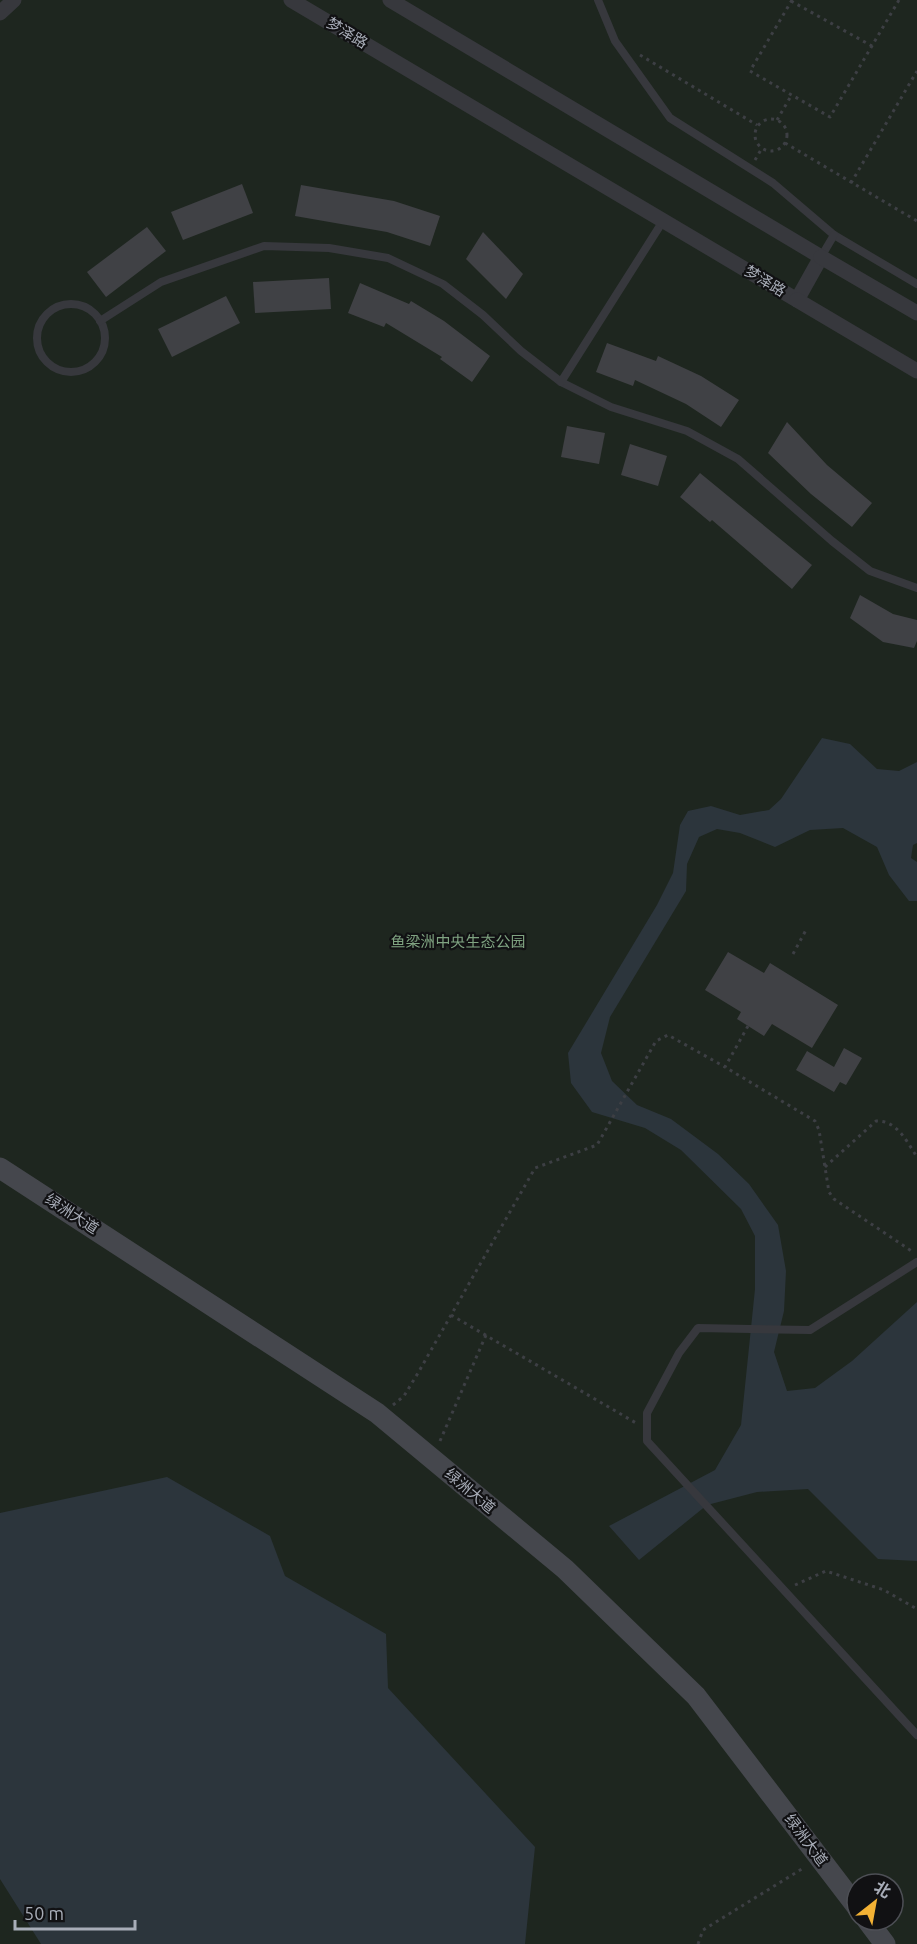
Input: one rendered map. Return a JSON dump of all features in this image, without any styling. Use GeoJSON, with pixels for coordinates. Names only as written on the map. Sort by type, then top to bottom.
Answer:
{"type":"FeatureCollection","features":[{"type":"Feature","properties":{"kind":"main road","name":"绿洲大道"},"geometry":{"type":"LineString","coordinates":[[0,1168],[381,1416],[565,1569],[696,1696],[845,1891]]}},
{"type":"Feature","properties":{"kind":"street"},"geometry":{"type":"LineString","coordinates":[[0,13],[14,0]]}},
{"type":"Feature","properties":{"kind":"street","name":"梦泽路"},"geometry":{"type":"LineString","coordinates":[[291,0],[796,300],[821,257]]}},
{"type":"Feature","properties":{"kind":"street"},"geometry":{"type":"LineString","coordinates":[[390,0],[917,313]]}},
{"type":"Feature","properties":{"kind":"street"},"geometry":{"type":"LineString","coordinates":[[796,300],[917,371]]}},
{"type":"Feature","properties":{"kind":"lane"},"geometry":{"type":"LineString","coordinates":[[598,0],[615,41],[670,118],[773,183],[834,236],[917,284]]}},
{"type":"Feature","properties":{"kind":"lane"},"geometry":{"type":"LineString","coordinates":[[561,382],[663,221]]}},
{"type":"Feature","properties":{"kind":"lane"},"geometry":{"type":"LineString","coordinates":[[821,257],[834,236]]}},
{"type":"Feature","properties":{"kind":"lane"},"geometry":{"type":"LineString","coordinates":[[100,321],[161,282],[264,246],[329,248],[388,258],[443,284],[561,382],[611,407],[687,431],[738,459],[832,542],[870,571],[917,588]]}},
{"type":"Feature","properties":{"kind":"lane"},"geometry":{"type":"LineString","coordinates":[[60,305],[83,306],[100,321],[105,342],[95,362],[86,368],[76,372],[54,368],[39,351],[37,329],[50,310],[60,305]]}},
{"type":"Feature","properties":{"kind":"lane"},"geometry":{"type":"LineString","coordinates":[[917,1262],[810,1330],[698,1328],[679,1353],[647,1413],[647,1441],[917,1735]]}},
{"type":"Feature","properties":{"kind":"path"},"geometry":{"type":"LineString","coordinates":[[872,46],[792,0],[750,71],[830,117],[872,46],[899,0]]}},
{"type":"Feature","properties":{"kind":"path"},"geometry":{"type":"LineString","coordinates":[[615,41],[758,125]]}},
{"type":"Feature","properties":{"kind":"path"},"geometry":{"type":"LineString","coordinates":[[851,183],[917,70]]}},
{"type":"Feature","properties":{"kind":"path"},"geometry":{"type":"LineString","coordinates":[[777,120],[792,95]]}},
{"type":"Feature","properties":{"kind":"path"},"geometry":{"type":"LineString","coordinates":[[766,119],[777,120],[785,127],[785,143],[777,150],[762,148],[754,135],[758,125],[766,119]]}},
{"type":"Feature","properties":{"kind":"path"},"geometry":{"type":"LineString","coordinates":[[785,143],[917,221]]}},
{"type":"Feature","properties":{"kind":"path"},"geometry":{"type":"LineString","coordinates":[[793,954],[806,930]]}},
{"type":"Feature","properties":{"kind":"path"},"geometry":{"type":"LineString","coordinates":[[725,1066],[748,1026]]}},
{"type":"Feature","properties":{"kind":"path"},"geometry":{"type":"LineString","coordinates":[[381,1416],[404,1396],[535,1168],[597,1145],[656,1041],[668,1035],[725,1066],[815,1122],[819,1130],[829,1192],[834,1199],[917,1254]]}},
{"type":"Feature","properties":{"kind":"path"},"geometry":{"type":"LineString","coordinates":[[825,1167],[876,1121],[886,1121],[898,1130],[917,1157]]}},
{"type":"Feature","properties":{"kind":"path"},"geometry":{"type":"LineString","coordinates":[[451,1315],[647,1430]]}},
{"type":"Feature","properties":{"kind":"path"},"geometry":{"type":"LineString","coordinates":[[432,1459],[486,1335]]}},
{"type":"Feature","properties":{"kind":"path"},"geometry":{"type":"LineString","coordinates":[[786,1590],[826,1571],[884,1590],[917,1609]]}},
{"type":"Feature","properties":{"kind":"path"},"geometry":{"type":"LineString","coordinates":[[698,1944],[703,1930],[820,1858]]}},
{"type":"Feature","properties":{"kind":"green space","name":"鱼梁洲中央生态公园"},"geometry":{"type":"Polygon","coordinates":[[[0,0],[917,0],[917,1944],[0,1944],[0,0]]]}},
{"type":"Feature","properties":{"kind":"shaded area"},"geometry":{"type":"Polygon","coordinates":[[[822,738],[850,744],[877,769],[899,771],[917,762],[917,843],[913,845],[911,858],[917,862],[917,901],[909,901],[889,875],[877,847],[843,828],[810,830],[775,847],[740,833],[717,829],[699,837],[687,864],[686,891],[610,1017],[601,1053],[612,1081],[637,1105],[671,1119],[718,1154],[749,1184],[778,1225],[786,1271],[784,1311],[774,1352],[787,1391],[815,1388],[852,1361],[917,1302],[917,1561],[878,1559],[808,1489],[757,1492],[707,1505],[639,1560],[609,1526],[715,1470],[741,1425],[755,1289],[755,1236],[741,1209],[681,1150],[645,1128],[592,1112],[571,1083],[568,1053],[657,905],[673,873],[680,825],[688,811],[711,806],[740,815],[769,810],[781,799],[822,738]]]}},
{"type":"Feature","properties":{"kind":"shaded area"},"geometry":{"type":"Polygon","coordinates":[[[167,1477],[270,1536],[285,1576],[386,1634],[388,1688],[535,1847],[525,1944],[41,1944],[0,1879],[0,1513],[167,1477]]]}},
{"type":"Feature","properties":{"kind":"building"},"geometry":{"type":"Polygon","coordinates":[[[242,184],[253,213],[183,240],[171,212],[242,184]]]}},
{"type":"Feature","properties":{"kind":"building"},"geometry":{"type":"Polygon","coordinates":[[[301,185],[394,201],[440,216],[430,246],[387,232],[295,216],[301,185]]]}},
{"type":"Feature","properties":{"kind":"building"},"geometry":{"type":"Polygon","coordinates":[[[147,227],[166,251],[106,297],[87,272],[147,227]]]}},
{"type":"Feature","properties":{"kind":"building"},"geometry":{"type":"Polygon","coordinates":[[[483,232],[523,274],[506,299],[466,259],[483,232]]]}},
{"type":"Feature","properties":{"kind":"building"},"geometry":{"type":"Polygon","coordinates":[[[329,278],[331,309],[255,313],[253,282],[329,278]]]}},
{"type":"Feature","properties":{"kind":"building"},"geometry":{"type":"Polygon","coordinates":[[[360,283],[409,304],[411,301],[444,321],[490,356],[472,382],[440,359],[442,357],[386,323],[384,327],[348,313],[360,283]]]}},
{"type":"Feature","properties":{"kind":"building"},"geometry":{"type":"Polygon","coordinates":[[[226,296],[240,323],[172,357],[158,329],[226,296]]]}},
{"type":"Feature","properties":{"kind":"building"},"geometry":{"type":"Polygon","coordinates":[[[607,343],[656,361],[658,356],[701,376],[739,400],[721,427],[686,404],[635,380],[633,386],[596,372],[607,343]]]}},
{"type":"Feature","properties":{"kind":"building"},"geometry":{"type":"Polygon","coordinates":[[[787,422],[827,465],[872,503],[852,527],[811,494],[768,453],[787,422]]]}},
{"type":"Feature","properties":{"kind":"building"},"geometry":{"type":"Polygon","coordinates":[[[567,426],[605,433],[599,464],[561,457],[567,426]]]}},
{"type":"Feature","properties":{"kind":"building"},"geometry":{"type":"Polygon","coordinates":[[[630,444],[667,456],[658,486],[621,475],[630,444]]]}},
{"type":"Feature","properties":{"kind":"building"},"geometry":{"type":"Polygon","coordinates":[[[700,473],[812,565],[792,589],[712,520],[710,522],[680,497],[700,473]]]}},
{"type":"Feature","properties":{"kind":"building"},"geometry":{"type":"Polygon","coordinates":[[[860,595],[893,614],[917,620],[917,641],[914,648],[883,642],[850,618],[860,595]]]}},
{"type":"Feature","properties":{"kind":"building"},"geometry":{"type":"Polygon","coordinates":[[[728,952],[764,973],[770,963],[838,1005],[812,1048],[772,1024],[764,1036],[737,1019],[741,1012],[705,990],[728,952]]]}},
{"type":"Feature","properties":{"kind":"building"},"geometry":{"type":"Polygon","coordinates":[[[844,1048],[862,1058],[846,1085],[840,1082],[834,1092],[796,1070],[807,1051],[834,1067],[844,1048]]]}}]}
